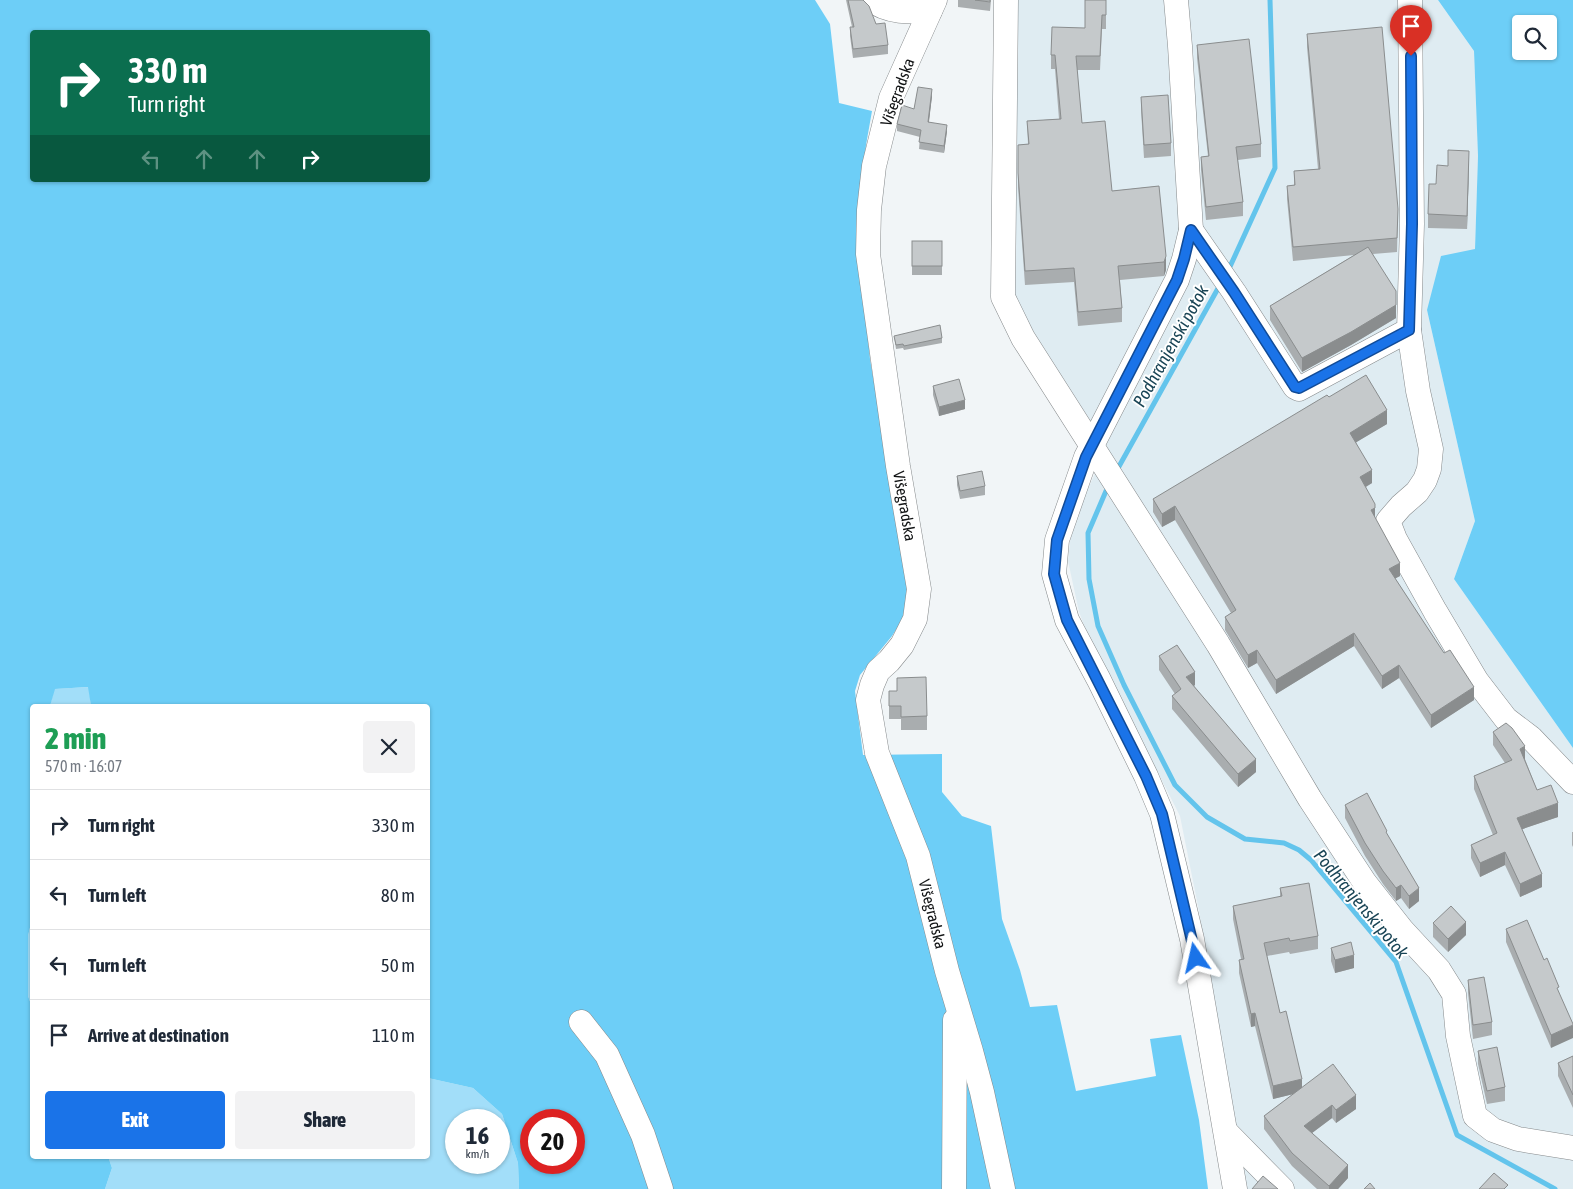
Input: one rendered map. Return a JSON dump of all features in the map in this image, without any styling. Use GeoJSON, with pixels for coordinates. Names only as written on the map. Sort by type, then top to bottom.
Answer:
{"type":"FeatureCollection","features":[{"type":"Feature","properties":{"kind":"street"},"geometry":{"type":"LineString","coordinates":[[872,0],[888,9],[914,12],[933,6]]}},
{"type":"Feature","properties":{"kind":"street"},"geometry":{"type":"LineString","coordinates":[[1006,0],[1003,298],[1023,338],[1218,644],[1310,799],[1365,883],[1402,930],[1439,970],[1454,994],[1458,1036],[1475,1116],[1493,1130],[1518,1139],[1573,1148]]}},
{"type":"Feature","properties":{"kind":"street"},"geometry":{"type":"LineString","coordinates":[[1176,0],[1191,230],[1177,280],[1086,457],[1057,540],[1054,574],[1067,620],[1146,776],[1162,814],[1192,939],[1235,1189]]}},
{"type":"Feature","properties":{"kind":"street"},"geometry":{"type":"LineString","coordinates":[[1410,0],[1412,224],[1409,330],[1418,391],[1431,449],[1429,470],[1425,480],[1417,492],[1388,521],[1395,539],[1476,680],[1506,719],[1532,738],[1573,782]]}},
{"type":"Feature","properties":{"kind":"street","name":"Višegradska"},"geometry":{"type":"LineString","coordinates":[[933,6],[891,98],[874,166],[869,210],[870,263],[898,466],[919,589],[915,619],[902,645],[889,662],[878,672],[868,700],[877,754],[918,856],[955,996]]}},
{"type":"Feature","properties":{"kind":"street"},"geometry":{"type":"LineString","coordinates":[[1191,230],[1218,267],[1295,387],[1299,388],[1409,330]]}},
{"type":"Feature","properties":{"kind":"street"},"geometry":{"type":"LineString","coordinates":[[954,1189],[955,996]]}},
{"type":"Feature","properties":{"kind":"street"},"geometry":{"type":"LineString","coordinates":[[955,996],[982,1092],[1003,1189]]}},
{"type":"Feature","properties":{"kind":"street"},"geometry":{"type":"LineString","coordinates":[[581,1022],[607,1056],[643,1135],[661,1189]]}},
{"type":"Feature","properties":{"kind":"street"},"geometry":{"type":"LineString","coordinates":[[1226,1132],[1282,1189]]}},
{"type":"Feature","properties":{"kind":"shaded area"},"geometry":{"type":"Polygon","coordinates":[[[0,0],[815,0],[830,24],[839,103],[872,111],[866,145],[858,233],[870,359],[909,587],[906,614],[892,636],[860,675],[855,691],[863,755],[942,754],[942,792],[962,816],[991,826],[1002,919],[1020,970],[1030,1007],[1057,1005],[1076,1091],[1156,1076],[1150,1039],[1181,1035],[1199,1120],[1208,1189],[519,1189],[518,1163],[510,1138],[510,1109],[496,1109],[473,1088],[430,1078],[430,704],[91,704],[88,687],[55,689],[51,704],[30,704],[30,928],[28,936],[28,996],[30,1002],[30,1159],[109,1159],[112,1168],[105,1189],[0,1189],[0,0]]]}},
{"type":"Feature","properties":{"kind":"shaded area"},"geometry":{"type":"Polygon","coordinates":[[[1016,0],[1438,0],[1474,51],[1478,156],[1475,249],[1427,310],[1475,521],[1454,579],[1573,748],[1573,1189],[1240,1189],[1199,911],[1180,816],[1088,635],[1079,612],[1068,561],[1072,524],[1107,447],[1010,295],[1016,0]]]}},
{"type":"Feature","properties":{"kind":"shaded area"},"geometry":{"type":"Polygon","coordinates":[[[1438,0],[1573,0],[1573,748],[1454,579],[1475,521],[1427,310],[1441,256],[1475,249],[1478,156],[1474,51],[1438,0]]]}},
{"type":"Feature","properties":{"kind":"shaded area"},"geometry":{"type":"Polygon","coordinates":[[[89,687],[91,704],[50,704],[54,689],[89,687]]]}},
{"type":"Feature","properties":{"kind":"shaded area"},"geometry":{"type":"Polygon","coordinates":[[[30,928],[30,1002],[28,996],[28,936],[30,928]]]}},
{"type":"Feature","properties":{"kind":"shaded area"},"geometry":{"type":"Polygon","coordinates":[[[430,1078],[473,1088],[496,1109],[445,1109],[445,1174],[510,1174],[510,1138],[518,1163],[519,1189],[105,1189],[112,1168],[109,1159],[430,1159],[430,1078]]]}},
{"type":"Feature","properties":{"kind":"building"},"geometry":{"type":"Polygon","coordinates":[[[848,0],[863,0],[869,6],[876,24],[885,23],[888,45],[853,49],[850,27],[854,27],[848,0]]]}},
{"type":"Feature","properties":{"kind":"building"},"geometry":{"type":"Polygon","coordinates":[[[1085,0],[1106,0],[1106,15],[1102,15],[1100,56],[1076,56],[1082,123],[1105,121],[1112,191],[1159,186],[1166,256],[1164,262],[1118,266],[1122,308],[1078,312],[1074,268],[1025,271],[1018,173],[1018,145],[1029,144],[1027,121],[1061,119],[1055,55],[1051,55],[1052,27],[1085,28],[1085,0]]]}},
{"type":"Feature","properties":{"kind":"building"},"geometry":{"type":"Polygon","coordinates":[[[1382,27],[1398,209],[1397,238],[1293,247],[1287,186],[1295,185],[1294,171],[1320,169],[1307,34],[1382,27]]]}},
{"type":"Feature","properties":{"kind":"building"},"geometry":{"type":"Polygon","coordinates":[[[1249,39],[1261,144],[1236,147],[1243,202],[1206,207],[1201,157],[1209,156],[1197,45],[1249,39]]]}},
{"type":"Feature","properties":{"kind":"building"},"geometry":{"type":"Polygon","coordinates":[[[918,87],[932,89],[928,122],[947,125],[944,146],[919,142],[921,130],[897,124],[902,105],[914,109],[918,87]]]}},
{"type":"Feature","properties":{"kind":"building"},"geometry":{"type":"Polygon","coordinates":[[[1168,95],[1171,143],[1144,145],[1141,97],[1168,95]]]}},
{"type":"Feature","properties":{"kind":"building"},"geometry":{"type":"Polygon","coordinates":[[[1448,150],[1469,151],[1467,216],[1428,214],[1429,184],[1436,184],[1437,165],[1448,166],[1448,150]]]}},
{"type":"Feature","properties":{"kind":"building"},"geometry":{"type":"Polygon","coordinates":[[[912,241],[942,241],[942,266],[912,266],[912,241]]]}},
{"type":"Feature","properties":{"kind":"building"},"geometry":{"type":"Polygon","coordinates":[[[1368,247],[1396,291],[1396,305],[1302,358],[1270,306],[1368,247]]]}},
{"type":"Feature","properties":{"kind":"building"},"geometry":{"type":"Polygon","coordinates":[[[940,325],[942,338],[904,346],[903,344],[896,345],[894,336],[940,325]]]}},
{"type":"Feature","properties":{"kind":"building"},"geometry":{"type":"Polygon","coordinates":[[[1366,375],[1387,410],[1350,433],[1372,470],[1360,477],[1375,504],[1375,508],[1371,510],[1400,563],[1389,569],[1444,653],[1450,650],[1474,687],[1431,715],[1399,665],[1382,676],[1354,633],[1276,680],[1257,650],[1248,655],[1225,617],[1236,610],[1175,506],[1162,514],[1153,499],[1327,395],[1329,397],[1366,375]]]}},
{"type":"Feature","properties":{"kind":"building"},"geometry":{"type":"Polygon","coordinates":[[[959,379],[965,400],[939,407],[933,386],[959,379]]]}},
{"type":"Feature","properties":{"kind":"building"},"geometry":{"type":"Polygon","coordinates":[[[982,471],[985,486],[960,491],[957,476],[982,471]]]}},
{"type":"Feature","properties":{"kind":"building"},"geometry":{"type":"Polygon","coordinates":[[[1177,645],[1195,672],[1186,677],[1256,759],[1238,774],[1172,696],[1181,689],[1159,656],[1177,645]]]}},
{"type":"Feature","properties":{"kind":"building"},"geometry":{"type":"Polygon","coordinates":[[[926,677],[927,716],[901,717],[901,706],[889,706],[889,691],[897,691],[897,678],[926,677]]]}},
{"type":"Feature","properties":{"kind":"building"},"geometry":{"type":"Polygon","coordinates":[[[1506,723],[1525,746],[1520,749],[1537,790],[1551,785],[1558,803],[1517,818],[1542,874],[1520,884],[1505,852],[1480,863],[1471,845],[1497,833],[1474,776],[1512,760],[1493,732],[1506,723]]]}},
{"type":"Feature","properties":{"kind":"building"},"geometry":{"type":"Polygon","coordinates":[[[1367,793],[1386,832],[1419,888],[1409,896],[1401,885],[1396,888],[1383,871],[1365,843],[1345,805],[1367,793]]]}},
{"type":"Feature","properties":{"kind":"building"},"geometry":{"type":"Polygon","coordinates":[[[1309,883],[1318,936],[1290,941],[1289,938],[1264,943],[1280,1013],[1286,1011],[1302,1079],[1273,1086],[1255,1013],[1251,1014],[1239,960],[1244,959],[1233,906],[1282,896],[1280,888],[1309,883]]]}},
{"type":"Feature","properties":{"kind":"building"},"geometry":{"type":"Polygon","coordinates":[[[1451,906],[1466,922],[1448,939],[1433,923],[1451,906]]]}},
{"type":"Feature","properties":{"kind":"building"},"geometry":{"type":"Polygon","coordinates":[[[1527,920],[1544,960],[1547,958],[1559,987],[1557,988],[1573,1024],[1551,1035],[1506,929],[1527,920]]]}},
{"type":"Feature","properties":{"kind":"building"},"geometry":{"type":"Polygon","coordinates":[[[1351,942],[1354,955],[1335,960],[1331,948],[1351,942]]]}},
{"type":"Feature","properties":{"kind":"building"},"geometry":{"type":"Polygon","coordinates":[[[1484,977],[1492,1022],[1473,1025],[1468,980],[1484,977]]]}},
{"type":"Feature","properties":{"kind":"building"},"geometry":{"type":"Polygon","coordinates":[[[1497,1047],[1505,1087],[1487,1091],[1478,1051],[1497,1047]]]}},
{"type":"Feature","properties":{"kind":"building"},"geometry":{"type":"Polygon","coordinates":[[[1573,1056],[1573,1095],[1558,1063],[1573,1056]]]}},
{"type":"Feature","properties":{"kind":"building"},"geometry":{"type":"Polygon","coordinates":[[[1333,1064],[1356,1095],[1336,1110],[1332,1105],[1304,1126],[1348,1165],[1329,1186],[1292,1153],[1264,1116],[1333,1064]]]}},
{"type":"Feature","properties":{"kind":"building"},"geometry":{"type":"Polygon","coordinates":[[[1494,1173],[1508,1185],[1504,1189],[1479,1189],[1494,1173]]]}},
{"type":"Feature","properties":{"kind":"building"},"geometry":{"type":"Polygon","coordinates":[[[1263,1176],[1278,1189],[1252,1189],[1263,1176]]]}},
{"type":"Feature","properties":{"kind":"building"},"geometry":{"type":"Polygon","coordinates":[[[1370,1183],[1375,1189],[1364,1189],[1370,1183]]]}},
{"type":"Feature","properties":{"kind":"waterway","name":"Podhranjenski potok"},"geometry":{"type":"LineString","coordinates":[[1228,271],[1275,168],[1270,0]]}},
{"type":"Feature","properties":{"kind":"waterway","name":"Podhranjenski potok"},"geometry":{"type":"LineString","coordinates":[[1117,470],[1221,283]]}},
{"type":"Feature","properties":{"kind":"waterway","name":"Podhranjenski potok"},"geometry":{"type":"LineString","coordinates":[[1106,491],[1088,533],[1089,579],[1098,626],[1124,685],[1175,785],[1207,817],[1245,839],[1284,843],[1299,850],[1311,860],[1396,962],[1457,1135],[1555,1189]]}},
{"type":"Feature","properties":{"kind":"route"},"geometry":{"type":"LineString","coordinates":[[1196,958],[1162,814],[1146,776],[1099,680],[1067,620],[1054,574],[1057,540],[1086,457],[1177,280],[1191,230],[1218,267],[1295,387],[1299,388],[1409,330],[1412,224],[1411,56]]}}]}
